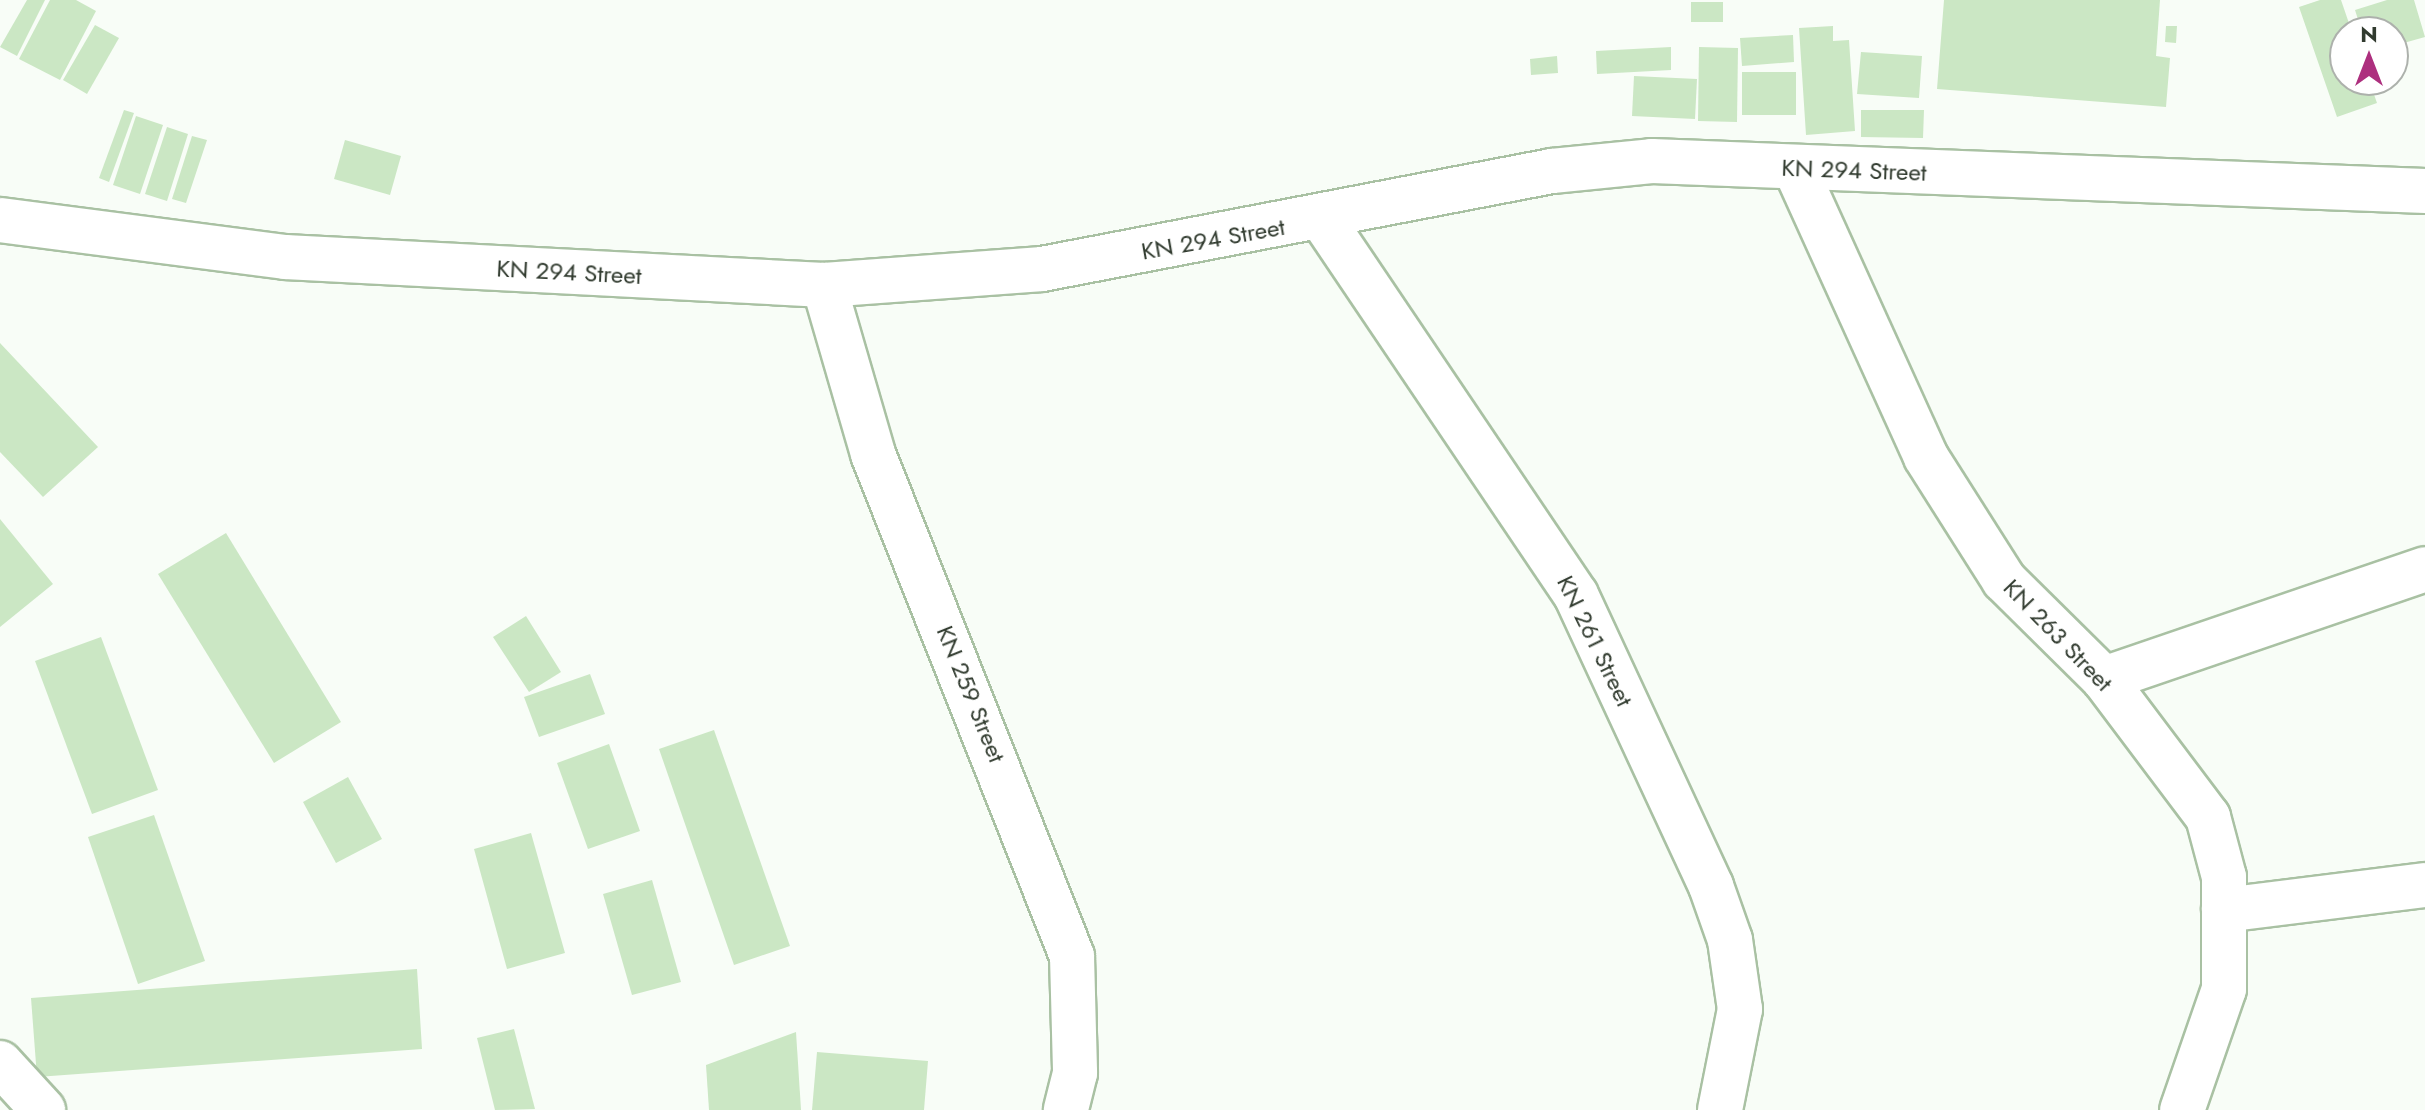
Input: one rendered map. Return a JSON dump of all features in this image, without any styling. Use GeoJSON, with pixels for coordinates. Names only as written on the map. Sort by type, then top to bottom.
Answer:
{"type":"FeatureCollection","features":[{"type":"Feature","properties":{"kind":"street","name":"KN 294 Street"},"geometry":{"type":"LineString","coordinates":[[0,220],[285,257],[824,285],[1042,269],[1323,220],[1552,171],[1652,161],[2425,191]]}},
{"type":"Feature","properties":{"kind":"street","name":"KN 263 Street"},"geometry":{"type":"LineString","coordinates":[[1795,168],[1926,457],[2004,580],[2104,679],[2208,817],[2224,877],[2224,989],[2182,1110]]}},
{"type":"Feature","properties":{"kind":"street","name":"KN 261 Street"},"geometry":{"type":"LineString","coordinates":[[1323,220],[1576,595],[1711,886],[1730,940],[1740,1009],[1720,1110]]}},
{"type":"Feature","properties":{"kind":"street","name":"KN 259 Street"},"geometry":{"type":"LineString","coordinates":[[824,285],[873,454],[1072,956],[1075,1073],[1066,1110]]}},
{"type":"Feature","properties":{"kind":"street"},"geometry":{"type":"LineString","coordinates":[[2104,679],[2425,569]]}},
{"type":"Feature","properties":{"kind":"street"},"geometry":{"type":"LineString","coordinates":[[2224,910],[2425,885]]}},
{"type":"Feature","properties":{"kind":"street"},"geometry":{"type":"LineString","coordinates":[[0,1063],[43,1110]]}},
{"type":"Feature","properties":{"kind":"building"},"geometry":{"type":"Polygon","coordinates":[[[27,0],[45,0],[17,56],[0,47],[27,0]]]}},
{"type":"Feature","properties":{"kind":"building"},"geometry":{"type":"Polygon","coordinates":[[[50,0],[76,0],[96,11],[60,80],[19,59],[50,0]]]}},
{"type":"Feature","properties":{"kind":"building"},"geometry":{"type":"Polygon","coordinates":[[[1944,0],[2160,0],[2156,56],[2170,58],[2166,107],[1937,89],[1944,0]]]}},
{"type":"Feature","properties":{"kind":"building"},"geometry":{"type":"Polygon","coordinates":[[[2320,0],[2341,0],[2346,16],[2329,16],[2329,94],[2299,7],[2320,0]]]}},
{"type":"Feature","properties":{"kind":"building"},"geometry":{"type":"Polygon","coordinates":[[[2387,0],[2414,0],[2425,37],[2409,42],[2409,16],[2357,16],[2355,10],[2387,0]]]}},
{"type":"Feature","properties":{"kind":"building"},"geometry":{"type":"Polygon","coordinates":[[[1691,2],[1723,2],[1723,22],[1691,22],[1691,2]]]}},
{"type":"Feature","properties":{"kind":"building"},"geometry":{"type":"Polygon","coordinates":[[[95,25],[119,38],[87,94],[63,80],[95,25]]]}},
{"type":"Feature","properties":{"kind":"building"},"geometry":{"type":"Polygon","coordinates":[[[1833,26],[1833,41],[1849,40],[1855,131],[1806,135],[1799,28],[1833,26]]]}},
{"type":"Feature","properties":{"kind":"building"},"geometry":{"type":"Polygon","coordinates":[[[2166,26],[2177,26],[2176,43],[2165,42],[2166,26]]]}},
{"type":"Feature","properties":{"kind":"building"},"geometry":{"type":"Polygon","coordinates":[[[1793,35],[1794,62],[1742,66],[1740,38],[1793,35]]]}},
{"type":"Feature","properties":{"kind":"building"},"geometry":{"type":"Polygon","coordinates":[[[1671,47],[1671,70],[1597,74],[1596,51],[1671,47]]]}},
{"type":"Feature","properties":{"kind":"building"},"geometry":{"type":"Polygon","coordinates":[[[1699,47],[1738,48],[1737,122],[1698,121],[1699,47]]]}},
{"type":"Feature","properties":{"kind":"building"},"geometry":{"type":"Polygon","coordinates":[[[1861,52],[1922,56],[1919,98],[1857,94],[1861,52]]]}},
{"type":"Feature","properties":{"kind":"building"},"geometry":{"type":"Polygon","coordinates":[[[1557,56],[1558,73],[1531,75],[1530,59],[1557,56]]]}},
{"type":"Feature","properties":{"kind":"building"},"geometry":{"type":"Polygon","coordinates":[[[1742,72],[1796,72],[1796,115],[1742,115],[1742,72]]]}},
{"type":"Feature","properties":{"kind":"building"},"geometry":{"type":"Polygon","coordinates":[[[1634,76],[1697,79],[1695,119],[1632,116],[1634,76]]]}},
{"type":"Feature","properties":{"kind":"building"},"geometry":{"type":"Polygon","coordinates":[[[2330,96],[2375,96],[2377,103],[2337,117],[2330,96]]]}},
{"type":"Feature","properties":{"kind":"building"},"geometry":{"type":"Polygon","coordinates":[[[124,110],[134,113],[109,182],[99,178],[124,110]]]}},
{"type":"Feature","properties":{"kind":"building"},"geometry":{"type":"Polygon","coordinates":[[[1861,110],[1924,110],[1923,138],[1861,137],[1861,110]]]}},
{"type":"Feature","properties":{"kind":"building"},"geometry":{"type":"Polygon","coordinates":[[[136,116],[163,125],[140,194],[113,185],[136,116]]]}},
{"type":"Feature","properties":{"kind":"building"},"geometry":{"type":"Polygon","coordinates":[[[167,127],[188,134],[167,201],[145,194],[167,127]]]}},
{"type":"Feature","properties":{"kind":"building"},"geometry":{"type":"Polygon","coordinates":[[[192,136],[207,140],[186,203],[172,199],[192,136]]]}},
{"type":"Feature","properties":{"kind":"building"},"geometry":{"type":"Polygon","coordinates":[[[345,140],[401,156],[390,195],[334,179],[345,140]]]}},
{"type":"Feature","properties":{"kind":"building"},"geometry":{"type":"Polygon","coordinates":[[[0,343],[98,447],[43,497],[0,452],[0,343]]]}},
{"type":"Feature","properties":{"kind":"building"},"geometry":{"type":"Polygon","coordinates":[[[0,519],[53,584],[0,627],[0,519]]]}},
{"type":"Feature","properties":{"kind":"building"},"geometry":{"type":"Polygon","coordinates":[[[226,533],[341,722],[274,763],[158,574],[226,533]]]}},
{"type":"Feature","properties":{"kind":"building"},"geometry":{"type":"Polygon","coordinates":[[[526,616],[561,672],[529,692],[493,637],[526,616]]]}},
{"type":"Feature","properties":{"kind":"building"},"geometry":{"type":"Polygon","coordinates":[[[101,637],[158,790],[92,814],[35,661],[101,637]]]}},
{"type":"Feature","properties":{"kind":"building"},"geometry":{"type":"Polygon","coordinates":[[[590,674],[605,714],[539,737],[524,697],[590,674]]]}},
{"type":"Feature","properties":{"kind":"building"},"geometry":{"type":"Polygon","coordinates":[[[714,730],[790,946],[734,965],[659,749],[714,730]]]}},
{"type":"Feature","properties":{"kind":"building"},"geometry":{"type":"Polygon","coordinates":[[[609,744],[640,831],[588,849],[557,763],[609,744]]]}},
{"type":"Feature","properties":{"kind":"building"},"geometry":{"type":"Polygon","coordinates":[[[348,777],[382,839],[336,863],[303,802],[348,777]]]}},
{"type":"Feature","properties":{"kind":"building"},"geometry":{"type":"Polygon","coordinates":[[[154,815],[205,961],[138,984],[88,837],[154,815]]]}},
{"type":"Feature","properties":{"kind":"building"},"geometry":{"type":"Polygon","coordinates":[[[531,833],[565,953],[507,969],[474,849],[531,833]]]}},
{"type":"Feature","properties":{"kind":"building"},"geometry":{"type":"Polygon","coordinates":[[[652,880],[681,982],[632,995],[603,894],[652,880]]]}},
{"type":"Feature","properties":{"kind":"building"},"geometry":{"type":"Polygon","coordinates":[[[417,969],[422,1049],[37,1077],[31,998],[417,969]]]}},
{"type":"Feature","properties":{"kind":"building"},"geometry":{"type":"Polygon","coordinates":[[[514,1029],[535,1109],[495,1110],[477,1038],[514,1029]]]}},
{"type":"Feature","properties":{"kind":"building"},"geometry":{"type":"Polygon","coordinates":[[[796,1032],[801,1110],[709,1110],[706,1065],[796,1032]]]}},
{"type":"Feature","properties":{"kind":"building"},"geometry":{"type":"Polygon","coordinates":[[[817,1052],[928,1061],[924,1110],[812,1110],[817,1052]]]}}]}
